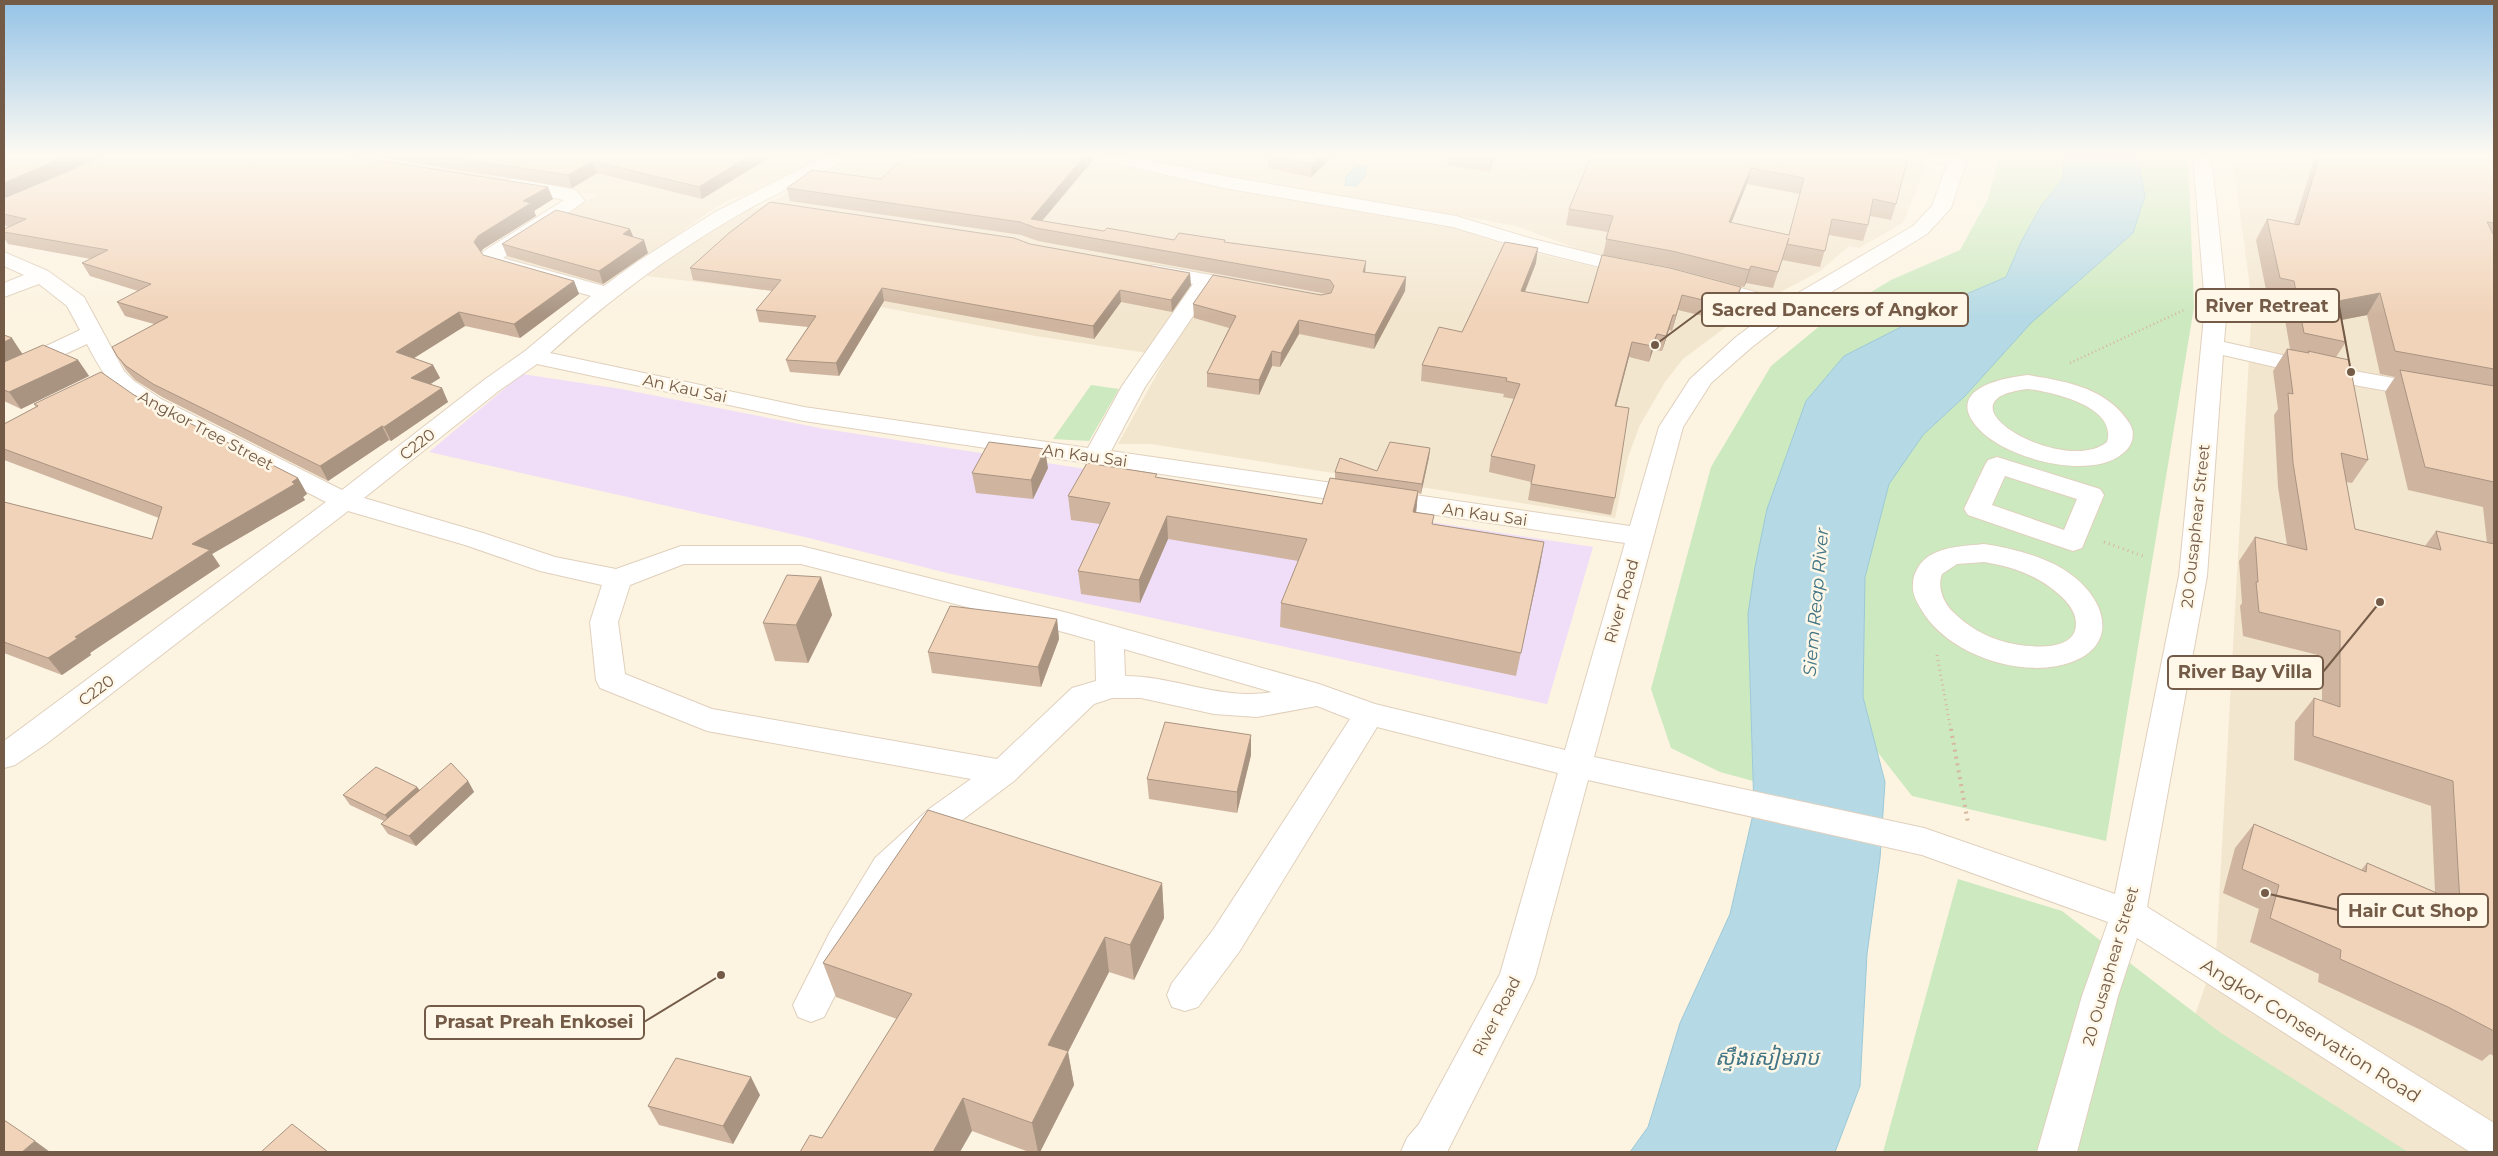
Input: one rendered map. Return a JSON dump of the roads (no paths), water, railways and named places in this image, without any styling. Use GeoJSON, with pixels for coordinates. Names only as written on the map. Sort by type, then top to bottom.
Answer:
{"type":"FeatureCollection","features":[{"type":"Feature","properties":{"kind":"street"},"geometry":{"type":"LineString","coordinates":[[564,208],[491,254],[496,262],[607,294]]}},
{"type":"Feature","properties":{"kind":"street","name":"C220"},"geometry":{"type":"LineString","coordinates":[[4,756],[35,736],[344,501],[492,385],[533,356],[571,322],[607,294],[681,241],[736,208]]}},
{"type":"Feature","properties":{"kind":"street"},"geometry":{"type":"LineString","coordinates":[[1374,208],[1456,222],[1603,263],[1658,274]]}},
{"type":"Feature","properties":{"kind":"street","name":"River Road"},"geometry":{"type":"LineString","coordinates":[[1421,1152],[1433,1138],[1517,977],[1671,427],[1702,379],[1744,342],[1788,309],[1920,230],[1941,208]]}},
{"type":"Feature","properties":{"kind":"street","name":"20 Ousaphear Street"},"geometry":{"type":"LineString","coordinates":[[2056,1152],[2100,996],[2128,914],[2193,576],[2216,306],[2207,208]]}},
{"type":"Feature","properties":{"kind":"street","name":"Angkor Tree Street"},"geometry":{"type":"LineString","coordinates":[[4,258],[41,275],[76,302],[92,333],[106,378],[126,386],[154,404],[344,501],[474,539],[550,566],[618,579]]}},
{"type":"Feature","properties":{"kind":"street"},"geometry":{"type":"LineString","coordinates":[[1139,268],[1264,291]]}},
{"type":"Feature","properties":{"kind":"street"},"geometry":{"type":"LineString","coordinates":[[4,291],[41,275]]}},
{"type":"Feature","properties":{"kind":"street"},"geometry":{"type":"LineString","coordinates":[[1686,280],[1776,304],[1788,309]]}},
{"type":"Feature","properties":{"kind":"street"},"geometry":{"type":"LineString","coordinates":[[1096,456],[1134,386],[1174,331],[1206,281]]}},
{"type":"Feature","properties":{"kind":"street"},"geometry":{"type":"LineString","coordinates":[[4,375],[92,333]]}},
{"type":"Feature","properties":{"kind":"street"},"geometry":{"type":"LineString","coordinates":[[2213,346],[2354,378],[2494,403]]}},
{"type":"Feature","properties":{"kind":"street","name":"An Kau Sai"},"geometry":{"type":"LineString","coordinates":[[533,356],[804,414],[1639,536]]}},
{"type":"Feature","properties":{"kind":"street"},"geometry":{"type":"LineString","coordinates":[[2028,382],[2063,389],[2096,403],[2117,422],[2121,432],[2120,441],[2114,449],[2104,454],[2072,458],[2034,451],[2000,435],[1981,415],[1978,406],[1980,397],[1987,390],[1997,386],[2028,382]]}},
{"type":"Feature","properties":{"kind":"street"},"geometry":{"type":"LineString","coordinates":[[1984,553],[2024,562],[2056,578],[2076,594],[2086,608],[2091,621],[2089,634],[2082,644],[2076,648],[2052,656],[2032,657],[1987,647],[1949,625],[1936,612],[1928,598],[1925,585],[1928,574],[1936,564],[1948,557],[1984,553]]}},
{"type":"Feature","properties":{"kind":"street","name":"Angkor Conservation Road"},"geometry":{"type":"LineString","coordinates":[[618,579],[681,554],[802,555],[1110,635],[1319,694],[1368,714],[1575,765],[1678,786],[1924,842],[2128,914],[2494,1145]]}},
{"type":"Feature","properties":{"kind":"street"},"geometry":{"type":"LineString","coordinates":[[618,579],[604,622],[611,680],[708,720],[1003,772]]}},
{"type":"Feature","properties":{"kind":"street"},"geometry":{"type":"LineString","coordinates":[[1110,635],[1111,687]]}},
{"type":"Feature","properties":{"kind":"street"},"geometry":{"type":"LineString","coordinates":[[811,1005],[843,943],[887,868],[942,818],[1003,772],[1083,696],[1111,687],[1140,687],[1214,703],[1257,706],[1319,694]]}},
{"type":"Feature","properties":{"kind":"street"},"geometry":{"type":"LineString","coordinates":[[1185,995],[1226,941],[1368,714]]}},
{"type":"Feature","properties":{"kind":"water","name":"ស្ទឹងសៀមរាប"},"geometry":{"type":"Polygon","coordinates":[[[2040,208],[2141,208],[2133,233],[2031,323],[1965,396],[1923,435],[1889,484],[1865,577],[1863,697],[1885,782],[1880,858],[1867,954],[1860,1086],[1835,1152],[1630,1152],[1648,1127],[1680,1023],[1730,914],[1754,810],[1748,614],[1767,509],[1806,401],[1844,356],[1962,296],[2006,277],[2021,242],[2040,208]]]}},
{"type":"Feature","properties":{"kind":"place","name":"Sacred Dancers of Angkor"},"geometry":{"type":"Point","coordinates":[1655,345]}},
{"type":"Feature","properties":{"kind":"place","name":"River Retreat"},"geometry":{"type":"Point","coordinates":[2351,372]}},
{"type":"Feature","properties":{"kind":"place","name":"River Bay Villa"},"geometry":{"type":"Point","coordinates":[2380,602]}},
{"type":"Feature","properties":{"kind":"place","name":"Hair Cut Shop"},"geometry":{"type":"Point","coordinates":[2265,893]}},
{"type":"Feature","properties":{"kind":"place","name":"Prasat Preah Enkosei"},"geometry":{"type":"Point","coordinates":[721,975]}},
{"type":"Feature","properties":{"kind":"water label","name":"Siem Reap River"},"geometry":{"type":"Point","coordinates":[1816,602]}}]}
